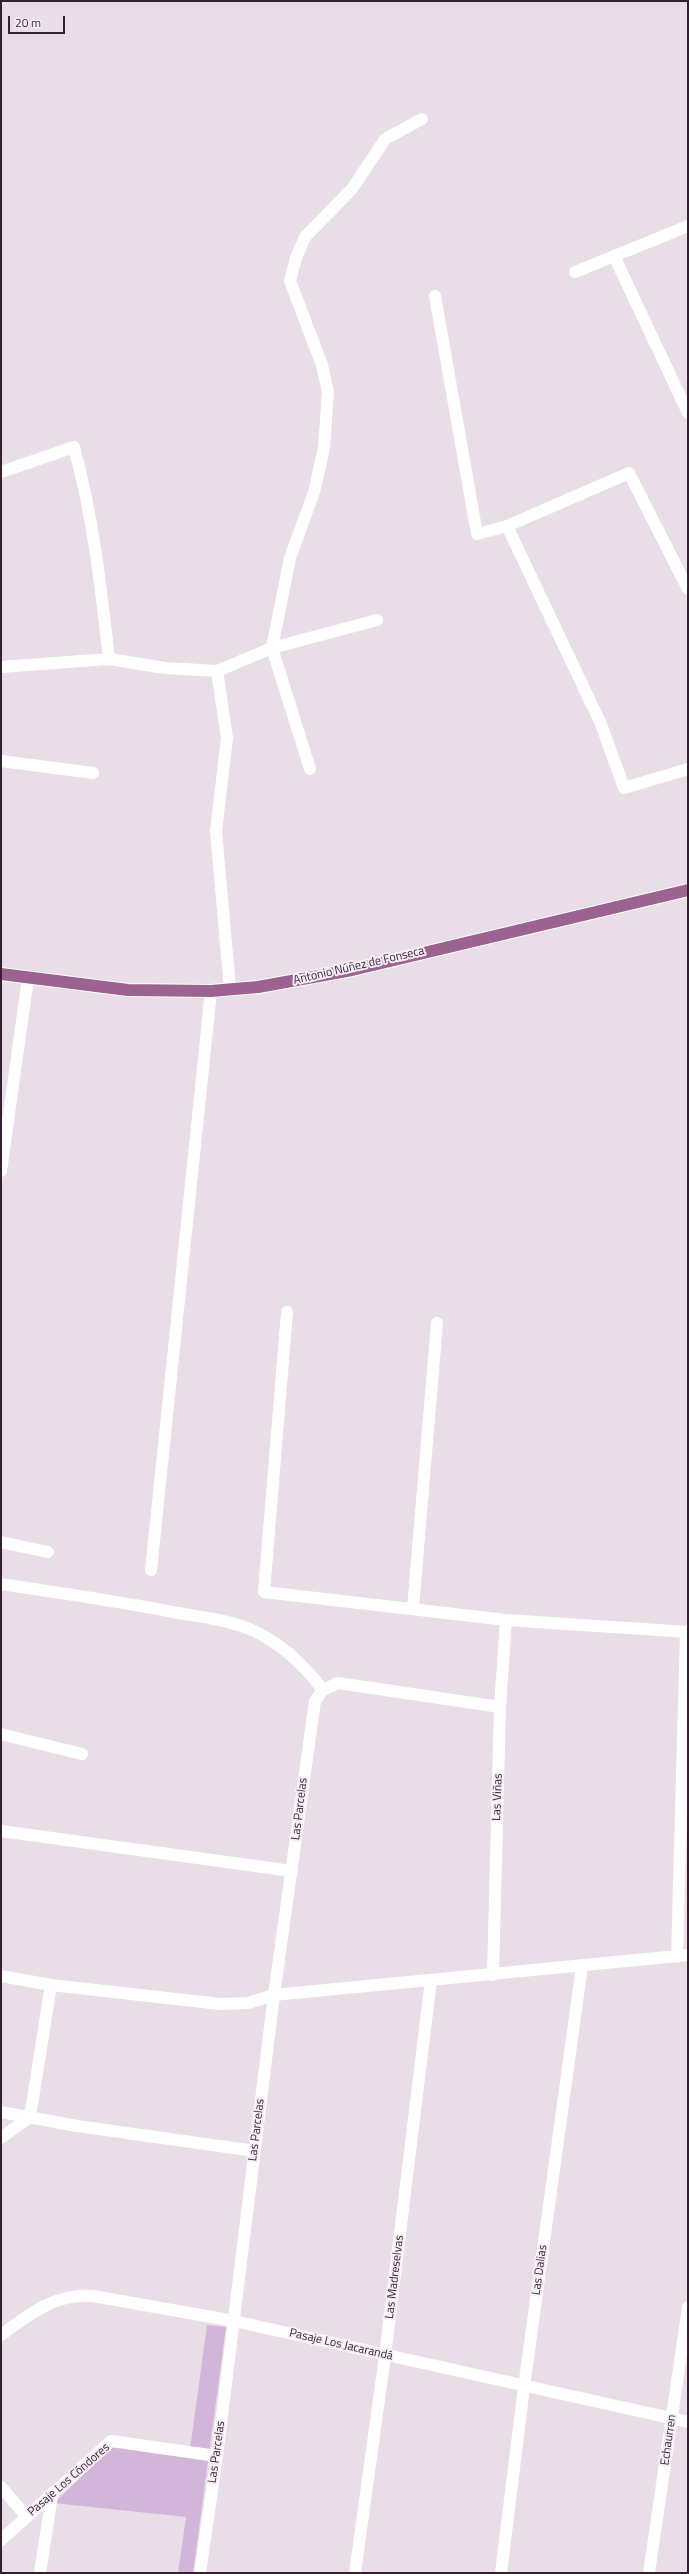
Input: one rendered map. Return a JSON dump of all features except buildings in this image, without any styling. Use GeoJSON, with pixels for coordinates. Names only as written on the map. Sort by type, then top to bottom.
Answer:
{"type":"FeatureCollection","features":[{"type":"Feature","properties":{"kind":"main road","name":"Antonio Núñez de Fonseca"},"geometry":{"type":"LineString","coordinates":[[1,974],[128,990],[211,991],[305,980],[688,890]]}},
{"type":"Feature","properties":{"kind":"street"},"geometry":{"type":"LineString","coordinates":[[310,769],[272,648],[290,558],[314,492],[324,448],[328,417],[328,392],[322,365],[290,281],[296,258],[305,237],[352,189],[385,139],[422,119]]}},
{"type":"Feature","properties":{"kind":"street"},"geometry":{"type":"LineString","coordinates":[[574,272],[687,230]]}},
{"type":"Feature","properties":{"kind":"street"},"geometry":{"type":"LineString","coordinates":[[614,256],[688,413]]}},
{"type":"Feature","properties":{"kind":"street"},"geometry":{"type":"LineString","coordinates":[[435,296],[477,534],[507,526],[629,473],[688,589]]}},
{"type":"Feature","properties":{"kind":"street"},"geometry":{"type":"LineString","coordinates":[[1,472],[74,447],[84,483],[97,562],[109,659]]}},
{"type":"Feature","properties":{"kind":"street"},"geometry":{"type":"LineString","coordinates":[[507,526],[601,724],[624,788],[688,769]]}},
{"type":"Feature","properties":{"kind":"street"},"geometry":{"type":"LineString","coordinates":[[1,667],[109,659],[165,668],[217,671],[272,648],[377,620]]}},
{"type":"Feature","properties":{"kind":"street"},"geometry":{"type":"LineString","coordinates":[[217,671],[227,738],[216,831],[230,989]]}},
{"type":"Feature","properties":{"kind":"street"},"geometry":{"type":"LineString","coordinates":[[1,761],[93,773]]}},
{"type":"Feature","properties":{"kind":"street"},"geometry":{"type":"LineString","coordinates":[[1,1171],[28,978]]}},
{"type":"Feature","properties":{"kind":"street"},"geometry":{"type":"LineString","coordinates":[[150,1570],[211,991]]}},
{"type":"Feature","properties":{"kind":"street"},"geometry":{"type":"LineString","coordinates":[[1,1976],[51,1985],[220,2004],[248,2003],[274,1995],[682,1956],[687,1632],[506,1620],[413,1608],[264,1592],[287,1312]]}},
{"type":"Feature","properties":{"kind":"street"},"geometry":{"type":"LineString","coordinates":[[413,1608],[437,1323]]}},
{"type":"Feature","properties":{"kind":"street"},"geometry":{"type":"LineString","coordinates":[[1,1542],[48,1552]]}},
{"type":"Feature","properties":{"kind":"street"},"geometry":{"type":"LineString","coordinates":[[1,1584],[141,1605],[233,1623],[252,1630],[287,1652],[300,1663],[323,1690],[330,1686],[347,1684],[500,1706]]}},
{"type":"Feature","properties":{"kind":"street","name":"Las Viñas"},"geometry":{"type":"LineString","coordinates":[[493,1975],[500,1706],[506,1620]]}},
{"type":"Feature","properties":{"kind":"street","name":"Las Parcelas"},"geometry":{"type":"LineString","coordinates":[[200,2573],[217,2456],[274,1995],[314,1708],[323,1690]]}},
{"type":"Feature","properties":{"kind":"street"},"geometry":{"type":"LineString","coordinates":[[1,1734],[82,1754]]}},
{"type":"Feature","properties":{"kind":"street"},"geometry":{"type":"LineString","coordinates":[[1,1831],[292,1871]]}},
{"type":"Feature","properties":{"kind":"street","name":"Las Dalias"},"geometry":{"type":"LineString","coordinates":[[501,2573],[524,2387],[582,1966]]}},
{"type":"Feature","properties":{"kind":"street","name":"Las Madreselvas"},"geometry":{"type":"LineString","coordinates":[[355,2573],[385,2356],[431,1980]]}},
{"type":"Feature","properties":{"kind":"street"},"geometry":{"type":"LineString","coordinates":[[1,2138],[30,2117],[51,1985]]}},
{"type":"Feature","properties":{"kind":"street"},"geometry":{"type":"LineString","coordinates":[[1,2112],[255,2151]]}},
{"type":"Feature","properties":{"kind":"street","name":"Pasaje Los Jacarandá"},"geometry":{"type":"LineString","coordinates":[[1,2335],[48,2303],[81,2295],[234,2321],[524,2387],[688,2422]]}},
{"type":"Feature","properties":{"kind":"street","name":"Echaurren"},"geometry":{"type":"LineString","coordinates":[[649,2573],[673,2419],[688,2307]]}},
{"type":"Feature","properties":{"kind":"street","name":"Pasaje Los Cóndores"},"geometry":{"type":"LineString","coordinates":[[1,2540],[111,2441],[217,2456]]}},
{"type":"Feature","properties":{"kind":"street"},"geometry":{"type":"LineString","coordinates":[[1,2487],[27,2517]]}},
{"type":"Feature","properties":{"kind":"street"},"geometry":{"type":"LineString","coordinates":[[40,2573],[52,2495]]}},
{"type":"Feature","properties":{"kind":"shaded area"},"geometry":{"type":"Polygon","coordinates":[[[207,2325],[226,2327],[193,2573],[178,2573],[186,2517],[54,2503],[114,2446],[189,2457],[207,2325]]]}}]}
